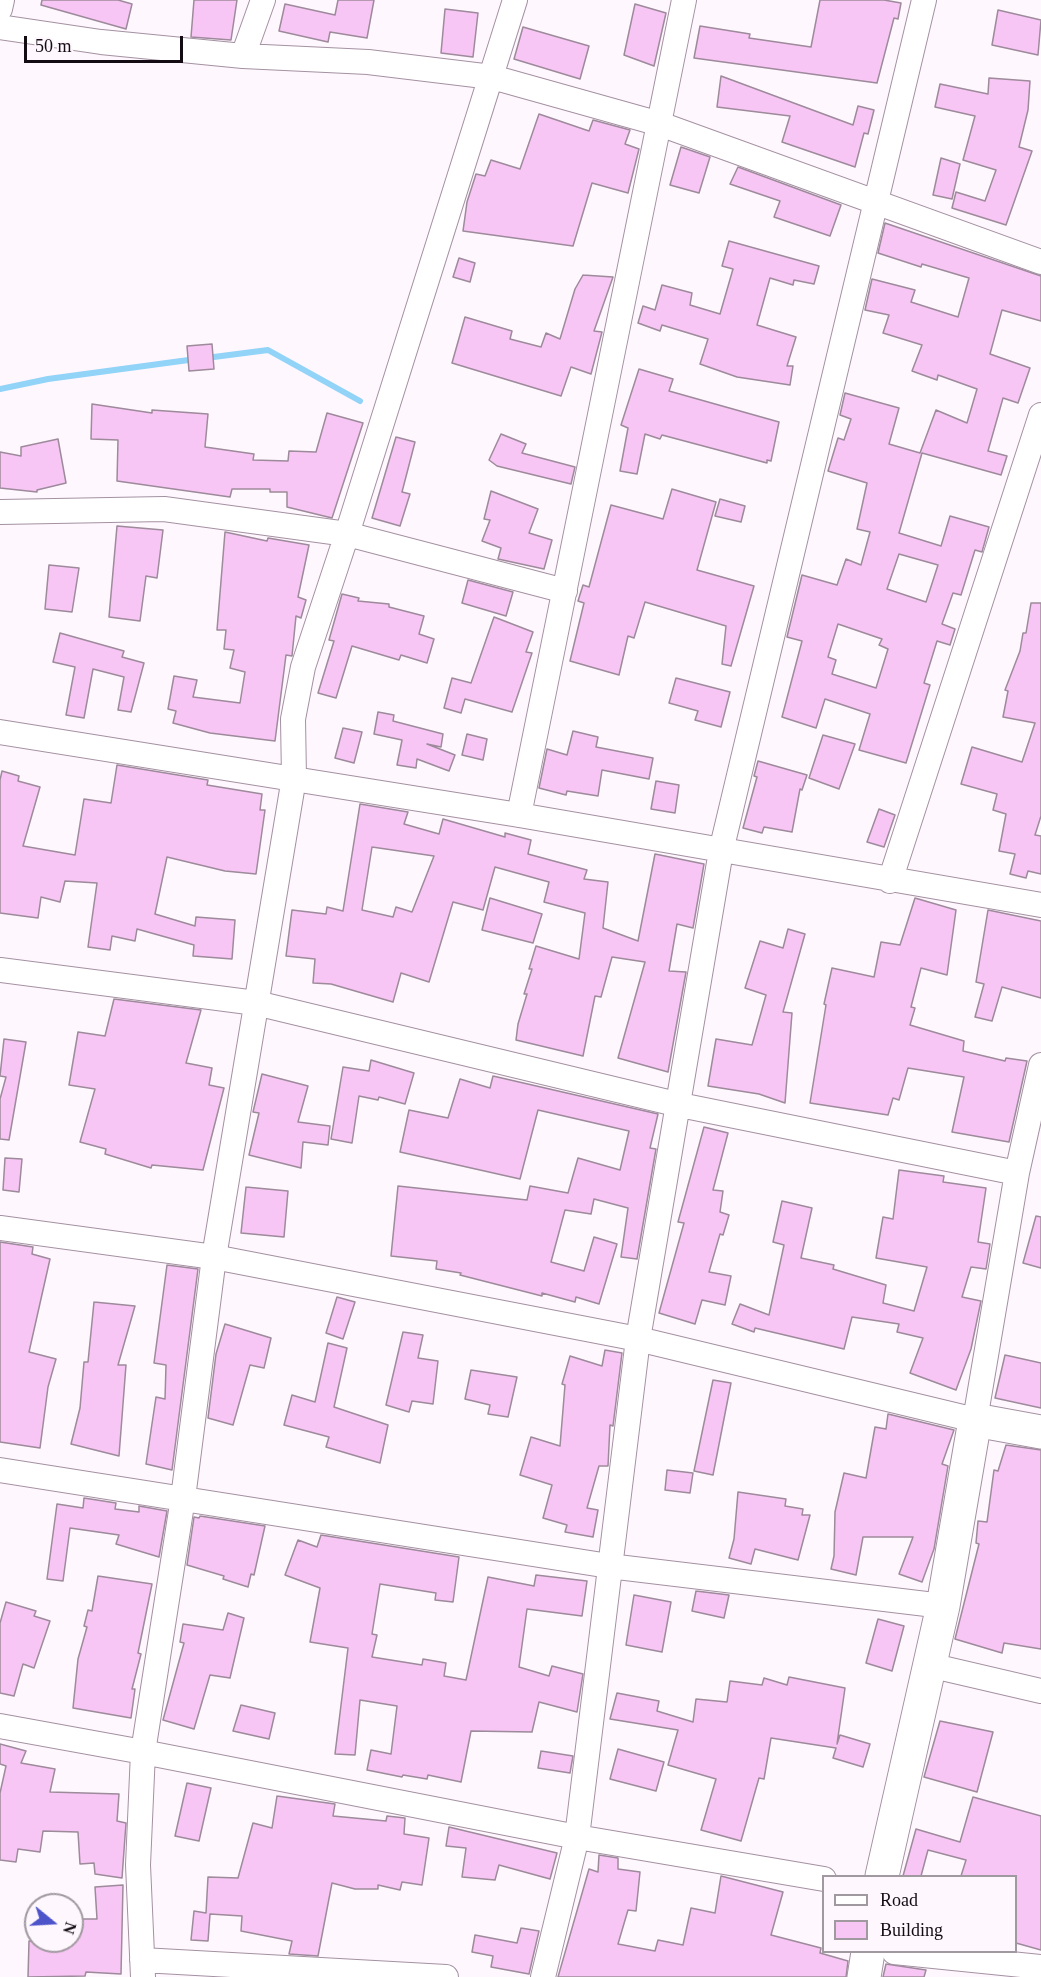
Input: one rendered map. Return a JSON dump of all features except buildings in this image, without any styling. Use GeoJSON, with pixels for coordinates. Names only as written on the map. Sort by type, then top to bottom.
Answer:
{"type":"FeatureCollection","features":[{"type":"Feature","properties":{"kind":"street"},"geometry":{"type":"LineString","coordinates":[[0,9],[2,0]]}},
{"type":"Feature","properties":{"kind":"street"},"geometry":{"type":"LineString","coordinates":[[243,56],[263,0]]}},
{"type":"Feature","properties":{"kind":"street"},"geometry":{"type":"LineString","coordinates":[[446,1977],[143,1968],[138,1865],[143,1752],[183,1498],[214,1257],[294,778],[293,719],[303,667],[515,0]]}},
{"type":"Feature","properties":{"kind":"street"},"geometry":{"type":"LineString","coordinates":[[519,815],[684,0]]}},
{"type":"Feature","properties":{"kind":"street"},"geometry":{"type":"LineString","coordinates":[[543,1977],[577,1837],[638,1339],[680,1105],[721,851],[924,0]]}},
{"type":"Feature","properties":{"kind":"street"},"geometry":{"type":"LineString","coordinates":[[0,27],[101,42],[243,56],[368,62],[492,77],[660,124],[875,204],[1041,262]]}},
{"type":"Feature","properties":{"kind":"street"},"geometry":{"type":"LineString","coordinates":[[890,881],[1041,415]]}},
{"type":"Feature","properties":{"kind":"street"},"geometry":{"type":"LineString","coordinates":[[0,512],[164,508],[347,534],[565,591]]}},
{"type":"Feature","properties":{"kind":"street"},"geometry":{"type":"LineString","coordinates":[[0,732],[519,815],[890,881],[1041,905]]}},
{"type":"Feature","properties":{"kind":"street"},"geometry":{"type":"LineString","coordinates":[[0,970],[256,1003],[680,1105],[1017,1173]]}},
{"type":"Feature","properties":{"kind":"street"},"geometry":{"type":"LineString","coordinates":[[882,1875],[943,1606],[1017,1173],[1041,1065]]}},
{"type":"Feature","properties":{"kind":"street"},"geometry":{"type":"LineString","coordinates":[[0,1228],[214,1257],[638,1339],[975,1420],[1041,1432]]}},
{"type":"Feature","properties":{"kind":"street"},"geometry":{"type":"LineString","coordinates":[[0,1470],[609,1566],[943,1606]]}},
{"type":"Feature","properties":{"kind":"street"},"geometry":{"type":"LineString","coordinates":[[929,1665],[1041,1691]]}},
{"type":"Feature","properties":{"kind":"street"},"geometry":{"type":"LineString","coordinates":[[0,1726],[577,1837],[822,1879]]}},
{"type":"Feature","properties":{"kind":"street"},"geometry":{"type":"LineString","coordinates":[[864,1977],[868,1953]]}},
{"type":"Feature","properties":{"kind":"street"},"geometry":{"type":"LineString","coordinates":[[904,1953],[1041,1967]]}},
{"type":"Feature","properties":{"kind":"waterway"},"geometry":{"type":"LineString","coordinates":[[206,358],[268,350],[360,401]]}},
{"type":"Feature","properties":{"kind":"waterway"},"geometry":{"type":"LineString","coordinates":[[0,389],[48,379],[196,359]]}}]}
